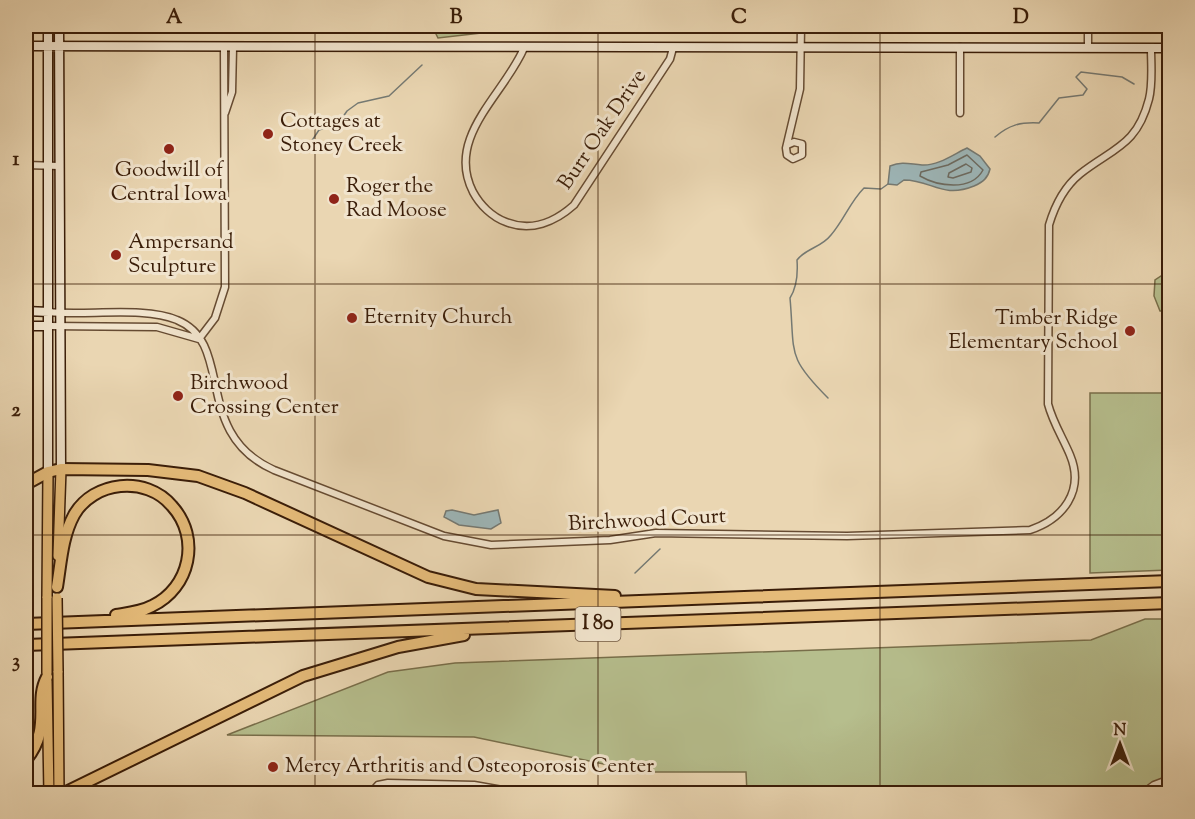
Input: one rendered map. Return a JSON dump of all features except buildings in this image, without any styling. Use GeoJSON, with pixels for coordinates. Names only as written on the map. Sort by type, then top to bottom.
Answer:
{"type":"FeatureCollection","features":[{"type":"Feature","properties":{"kind":"highway"},"geometry":{"type":"LineString","coordinates":[[26,484],[48,472],[61,469],[148,470],[198,476],[245,493],[428,577],[476,589],[687,599]]}},
{"type":"Feature","properties":{"kind":"highway"},"geometry":{"type":"LineString","coordinates":[[26,624],[45,624],[141,611],[154,606],[172,591],[184,573],[189,557],[188,538],[178,513],[164,498],[137,487],[117,486],[89,498],[75,513],[66,532],[57,592]]}},
{"type":"Feature","properties":{"kind":"highway","name":"I 80"},"geometry":{"type":"LineString","coordinates":[[45,624],[1170,581]]}},
{"type":"Feature","properties":{"kind":"highway","name":"I 80"},"geometry":{"type":"LineString","coordinates":[[26,648],[82,643],[1170,603]]}},
{"type":"Feature","properties":{"kind":"highway"},"geometry":{"type":"LineString","coordinates":[[61,794],[303,676],[398,646],[506,628]]}},
{"type":"Feature","properties":{"kind":"highway"},"geometry":{"type":"LineString","coordinates":[[26,760],[38,741],[42,727],[47,675]]}},
{"type":"Feature","properties":{"kind":"main road"},"geometry":{"type":"LineString","coordinates":[[61,469],[57,592],[61,794]]}},
{"type":"Feature","properties":{"kind":"main road"},"geometry":{"type":"LineString","coordinates":[[48,472],[49,794]]}},
{"type":"Feature","properties":{"kind":"street"},"geometry":{"type":"LineString","coordinates":[[48,26],[48,472]]}},
{"type":"Feature","properties":{"kind":"street"},"geometry":{"type":"LineString","coordinates":[[59,26],[61,469]]}},
{"type":"Feature","properties":{"kind":"street"},"geometry":{"type":"LineString","coordinates":[[787,145],[800,89],[803,47],[801,26]]}},
{"type":"Feature","properties":{"kind":"street"},"geometry":{"type":"LineString","coordinates":[[1088,26],[1088,48]]}},
{"type":"Feature","properties":{"kind":"street"},"geometry":{"type":"LineString","coordinates":[[26,46],[59,48],[1170,48]]}},
{"type":"Feature","properties":{"kind":"street"},"geometry":{"type":"LineString","coordinates":[[960,47],[960,113]]}},
{"type":"Feature","properties":{"kind":"street"},"geometry":{"type":"LineString","coordinates":[[26,326],[158,327],[199,339],[215,318],[225,287],[225,113],[232,92],[228,48]]}},
{"type":"Feature","properties":{"kind":"street","name":"Burr Oak Drive"},"geometry":{"type":"LineString","coordinates":[[525,48],[478,121],[464,155],[466,174],[479,201],[502,221],[522,226],[554,220],[578,200],[670,59],[673,48]]}},
{"type":"Feature","properties":{"kind":"street","name":"Birchwood Court"},"geometry":{"type":"LineString","coordinates":[[49,312],[162,315],[188,326],[199,339],[212,364],[218,406],[227,428],[241,447],[258,461],[444,536],[491,545],[610,540],[656,533],[847,536],[1030,530],[1047,525],[1068,506],[1075,485],[1076,471],[1051,416],[1047,394],[1049,225],[1058,201],[1068,186],[1079,175],[1129,141],[1143,119],[1150,98],[1151,48]]}},
{"type":"Feature","properties":{"kind":"street"},"geometry":{"type":"LineString","coordinates":[[26,165],[59,166]]}},
{"type":"Feature","properties":{"kind":"street"},"geometry":{"type":"LineString","coordinates":[[26,311],[49,312]]}},
{"type":"Feature","properties":{"kind":"street"},"geometry":{"type":"LineString","coordinates":[[1142,794],[1154,785],[1170,779]]}},
{"type":"Feature","properties":{"kind":"street"},"geometry":{"type":"LineString","coordinates":[[370,794],[378,785],[388,783],[474,785],[526,794]]}},
{"type":"Feature","properties":{"kind":"green space"},"geometry":{"type":"Polygon","coordinates":[[[432,26],[506,26],[490,32],[438,38],[432,26]]]}},
{"type":"Feature","properties":{"kind":"green space"},"geometry":{"type":"Polygon","coordinates":[[[1167,272],[1169,311],[1160,311],[1154,296],[1155,280],[1167,272]]]}},
{"type":"Feature","properties":{"kind":"green space"},"geometry":{"type":"Polygon","coordinates":[[[1090,393],[1169,393],[1169,570],[1090,573],[1090,393]]]}},
{"type":"Feature","properties":{"kind":"green space"},"geometry":{"type":"Polygon","coordinates":[[[1145,619],[1169,619],[1169,779],[1142,793],[747,793],[746,772],[642,772],[474,737],[227,735],[388,672],[455,663],[1091,640],[1145,619]]]}},
{"type":"Feature","properties":{"kind":"water"},"geometry":{"type":"Polygon","coordinates":[[[967,148],[980,156],[990,169],[985,179],[974,186],[954,191],[914,181],[904,180],[897,185],[888,184],[890,166],[902,163],[934,164],[967,148]]]}},
{"type":"Feature","properties":{"kind":"water"},"geometry":{"type":"Polygon","coordinates":[[[452,510],[474,515],[498,510],[501,523],[491,529],[459,525],[444,517],[446,511],[452,510]]]}},
{"type":"Feature","properties":{"kind":"waterway"},"geometry":{"type":"LineString","coordinates":[[444,30],[463,26]]}},
{"type":"Feature","properties":{"kind":"waterway"},"geometry":{"type":"LineString","coordinates":[[309,145],[319,130],[338,124],[347,111],[358,103],[389,96],[422,65]]}},
{"type":"Feature","properties":{"kind":"waterway"},"geometry":{"type":"LineString","coordinates":[[995,137],[1015,125],[1039,123],[1059,98],[1083,95],[1087,89],[1076,77],[1081,72],[1122,77],[1134,84]]}},
{"type":"Feature","properties":{"kind":"waterway"},"geometry":{"type":"LineString","coordinates":[[828,398],[805,373],[795,353],[790,298],[796,280],[797,260],[827,239],[864,188],[881,189],[888,184]]}},
{"type":"Feature","properties":{"kind":"waterway"},"geometry":{"type":"LineString","coordinates":[[635,573],[660,549]]}},
{"type":"Feature","properties":{"kind":"place","name":"Cottages at Stoney Creek"},"geometry":{"type":"Point","coordinates":[268,134]}},
{"type":"Feature","properties":{"kind":"place","name":"Goodwill of Central Iowa"},"geometry":{"type":"Point","coordinates":[169,149]}},
{"type":"Feature","properties":{"kind":"place","name":"Roger the Rad Moose"},"geometry":{"type":"Point","coordinates":[334,199]}},
{"type":"Feature","properties":{"kind":"place","name":"Ampersand Sculpture"},"geometry":{"type":"Point","coordinates":[116,255]}},
{"type":"Feature","properties":{"kind":"place","name":"Eternity Church"},"geometry":{"type":"Point","coordinates":[352,318]}},
{"type":"Feature","properties":{"kind":"place","name":"Timber Ridge Elementary School"},"geometry":{"type":"Point","coordinates":[1130,331]}},
{"type":"Feature","properties":{"kind":"place","name":"Birchwood Crossing Center"},"geometry":{"type":"Point","coordinates":[178,396]}},
{"type":"Feature","properties":{"kind":"place","name":"Mercy Arthritis and Osteoporosis Center"},"geometry":{"type":"Point","coordinates":[273,767]}}]}
